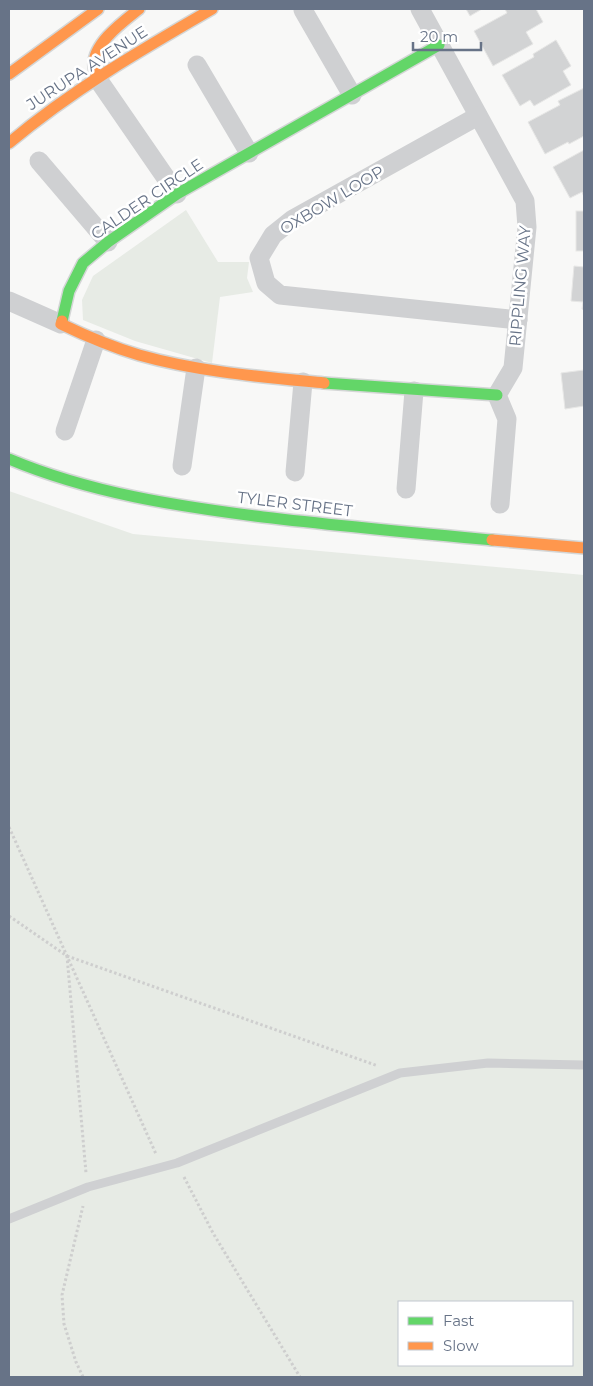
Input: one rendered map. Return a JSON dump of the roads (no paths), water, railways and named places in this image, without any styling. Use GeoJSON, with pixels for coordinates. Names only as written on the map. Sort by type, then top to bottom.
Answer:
{"type":"FeatureCollection","features":[{"type":"Feature","properties":{"kind":"street"},"geometry":{"type":"LineString","coordinates":[[9,74],[95,9]]}},
{"type":"Feature","properties":{"kind":"street"},"geometry":{"type":"LineString","coordinates":[[139,9],[104,42],[97,52],[94,64],[97,78],[177,194]]}},
{"type":"Feature","properties":{"kind":"street","name":"JURUPA AVENUE"},"geometry":{"type":"LineString","coordinates":[[9,143],[37,118],[97,78],[212,9]]}},
{"type":"Feature","properties":{"kind":"street","name":"RIPPLING WAY"},"geometry":{"type":"LineString","coordinates":[[420,9],[525,201],[527,227],[513,368],[497,395]]}},
{"type":"Feature","properties":{"kind":"street"},"geometry":{"type":"LineString","coordinates":[[303,10],[352,95]]}},
{"type":"Feature","properties":{"kind":"street","name":"CALDER CIRCLE"},"geometry":{"type":"LineString","coordinates":[[61,324],[69,291],[84,264],[108,242],[177,194],[439,45]]}},
{"type":"Feature","properties":{"kind":"street"},"geometry":{"type":"LineString","coordinates":[[198,65],[249,153]]}},
{"type":"Feature","properties":{"kind":"street","name":"OXBOW LOOP"},"geometry":{"type":"LineString","coordinates":[[478,116],[293,219],[272,235],[260,258],[266,283],[280,295],[518,320]]}},
{"type":"Feature","properties":{"kind":"street"},"geometry":{"type":"LineString","coordinates":[[39,161],[108,242]]}},
{"type":"Feature","properties":{"kind":"street"},"geometry":{"type":"LineString","coordinates":[[9,301],[96,340],[148,357],[196,368],[302,382],[414,391],[497,395],[507,419],[500,504]]}},
{"type":"Feature","properties":{"kind":"street"},"geometry":{"type":"LineString","coordinates":[[65,431],[96,340]]}},
{"type":"Feature","properties":{"kind":"street"},"geometry":{"type":"LineString","coordinates":[[182,466],[196,368]]}},
{"type":"Feature","properties":{"kind":"street"},"geometry":{"type":"LineString","coordinates":[[295,472],[302,382]]}},
{"type":"Feature","properties":{"kind":"street"},"geometry":{"type":"LineString","coordinates":[[406,489],[414,391]]}},
{"type":"Feature","properties":{"kind":"street","name":"TYLER STREET"},"geometry":{"type":"LineString","coordinates":[[9,459],[73,483],[125,496],[172,504],[383,530],[584,548]]}},
{"type":"Feature","properties":{"kind":"lane"},"geometry":{"type":"LineString","coordinates":[[9,1219],[88,1187],[177,1163],[400,1073],[488,1064],[584,1065]]}}]}
